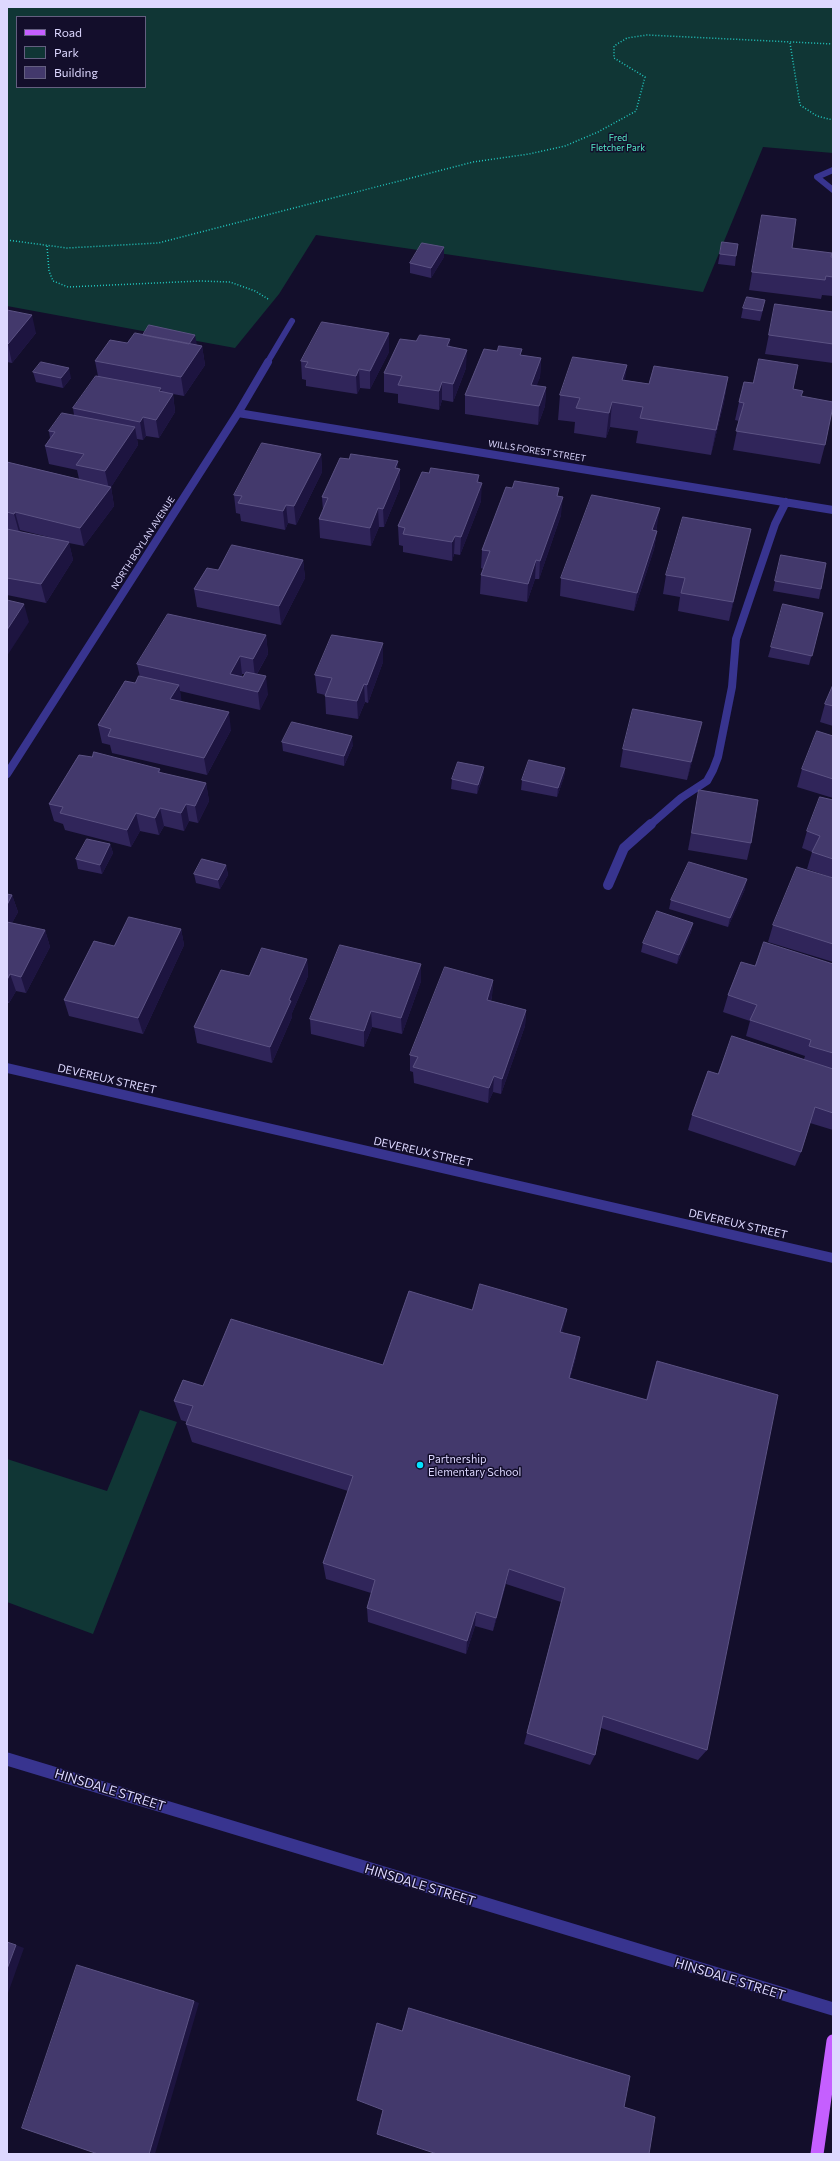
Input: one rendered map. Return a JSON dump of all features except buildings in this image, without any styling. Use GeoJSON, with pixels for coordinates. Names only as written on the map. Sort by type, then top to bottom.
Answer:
{"type":"FeatureCollection","features":[{"type":"Feature","properties":{"kind":"main road"},"geometry":{"type":"LineString","coordinates":[[817,2154],[833,2041]]}},
{"type":"Feature","properties":{"kind":"street"},"geometry":{"type":"LineString","coordinates":[[833,170],[817,177],[833,190]]}},
{"type":"Feature","properties":{"kind":"street","name":"NORTH BOYLAN AVENUE"},"geometry":{"type":"LineString","coordinates":[[7,774],[238,413],[292,321]]}},
{"type":"Feature","properties":{"kind":"street","name":"WILLS FOREST STREET"},"geometry":{"type":"LineString","coordinates":[[238,413],[833,510]]}},
{"type":"Feature","properties":{"kind":"street"},"geometry":{"type":"LineString","coordinates":[[608,885],[624,848],[681,798],[707,781],[713,770],[718,757],[732,687],[736,639],[762,562],[786,502]]}},
{"type":"Feature","properties":{"kind":"street","name":"DEVEREUX STREET"},"geometry":{"type":"LineString","coordinates":[[7,1068],[833,1258]]}},
{"type":"Feature","properties":{"kind":"street","name":"HINSDALE STREET"},"geometry":{"type":"LineString","coordinates":[[7,1759],[833,2009]]}},
{"type":"Feature","properties":{"kind":"path"},"geometry":{"type":"LineString","coordinates":[[7,240],[67,248],[158,243],[473,162],[529,154],[565,146],[598,132],[636,111],[643,90],[645,77],[614,58],[614,46],[627,38],[647,36],[833,44]]}},
{"type":"Feature","properties":{"kind":"path"},"geometry":{"type":"LineString","coordinates":[[790,43],[800,105],[817,116],[833,120]]}},
{"type":"Feature","properties":{"kind":"path"},"geometry":{"type":"LineString","coordinates":[[47,246],[49,271],[53,280],[68,288],[200,281],[230,282],[256,291],[272,301],[292,321]]}},
{"type":"Feature","properties":{"kind":"green space","name":"Fred Fletcher Park"},"geometry":{"type":"Polygon","coordinates":[[[7,7],[833,7],[833,153],[763,147],[703,292],[316,235],[279,294],[235,348],[7,306],[7,7]]]}},
{"type":"Feature","properties":{"kind":"green space"},"geometry":{"type":"Polygon","coordinates":[[[140,1410],[177,1422],[93,1634],[7,1602],[7,1459],[107,1491],[140,1410]]]}},
{"type":"Feature","properties":{"kind":"place","name":"Partnership Elementary School"},"geometry":{"type":"Point","coordinates":[420,1465]}}]}
